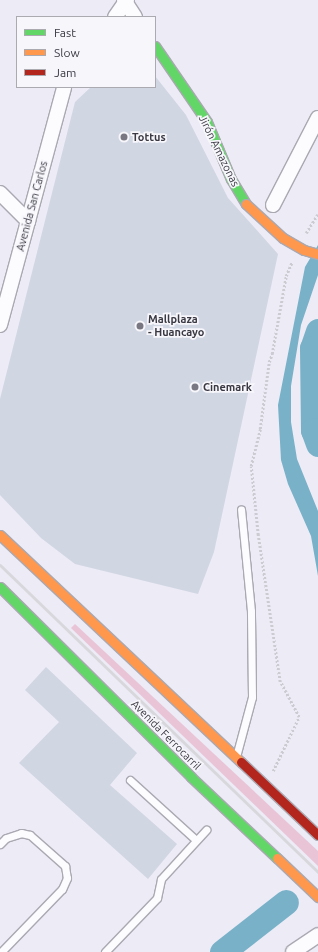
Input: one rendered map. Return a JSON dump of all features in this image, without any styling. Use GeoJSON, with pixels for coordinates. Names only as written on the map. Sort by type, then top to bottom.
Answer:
{"type":"FeatureCollection","features":[{"type":"Feature","properties":{"kind":"main road","name":"Jirón Amazonas"},"geometry":{"type":"LineString","coordinates":[[156,47],[207,122],[231,179],[246,204],[283,238],[300,249],[318,254]]}},
{"type":"Feature","properties":{"kind":"main road"},"geometry":{"type":"LineString","coordinates":[[0,535],[236,755],[318,835]]}},
{"type":"Feature","properties":{"kind":"main road","name":"Avenida Ferrocarril"},"geometry":{"type":"LineString","coordinates":[[0,587],[191,776],[318,897]]}},
{"type":"Feature","properties":{"kind":"street"},"geometry":{"type":"LineString","coordinates":[[116,16],[126,1],[134,16]]}},
{"type":"Feature","properties":{"kind":"street","name":"Avenida San Carlos"},"geometry":{"type":"LineString","coordinates":[[0,324],[64,88]]}},
{"type":"Feature","properties":{"kind":"street"},"geometry":{"type":"LineString","coordinates":[[273,204],[318,118]]}},
{"type":"Feature","properties":{"kind":"street"},"geometry":{"type":"LineString","coordinates":[[0,193],[28,221]]}},
{"type":"Feature","properties":{"kind":"street"},"geometry":{"type":"LineString","coordinates":[[300,249],[318,262]]}},
{"type":"Feature","properties":{"kind":"street"},"geometry":{"type":"LineString","coordinates":[[293,952],[318,935]]}},
{"type":"Feature","properties":{"kind":"lane"},"geometry":{"type":"LineString","coordinates":[[236,755],[252,697],[251,611],[241,509]]}},
{"type":"Feature","properties":{"kind":"lane"},"geometry":{"type":"LineString","coordinates":[[130,780],[196,840]]}},
{"type":"Feature","properties":{"kind":"lane"},"geometry":{"type":"LineString","coordinates":[[105,952],[157,898],[162,879],[206,830]]}},
{"type":"Feature","properties":{"kind":"lane"},"geometry":{"type":"LineString","coordinates":[[0,844],[6,838],[21,833],[30,835],[65,866],[67,878],[62,889],[1,952]]}},
{"type":"Feature","properties":{"kind":"path"},"geometry":{"type":"LineString","coordinates":[[266,785],[299,717],[280,682],[258,535],[251,466],[260,429],[269,362],[272,354],[286,276],[318,214]]}},
{"type":"Feature","properties":{"kind":"shaded area"},"geometry":{"type":"Polygon","coordinates":[[[75,624],[318,851],[318,866],[71,628],[75,624]]]}},
{"type":"Feature","properties":{"kind":"water"},"geometry":{"type":"Polygon","coordinates":[[[318,245],[318,275],[301,325],[291,386],[291,422],[297,459],[318,511],[318,576],[311,536],[288,484],[281,460],[278,405],[305,267],[318,245]]]}},
{"type":"Feature","properties":{"kind":"building","name":"Mallplaza - Huancayo"},"geometry":{"type":"Polygon","coordinates":[[[156,77],[186,115],[228,198],[278,254],[214,552],[198,594],[75,564],[41,538],[0,495],[0,399],[75,102],[90,88],[156,88],[156,77]]]}},
{"type":"Feature","properties":{"kind":"building"},"geometry":{"type":"Polygon","coordinates":[[[46,667],[137,753],[110,785],[177,844],[148,879],[19,763],[59,722],[25,690],[46,667]]]}},
{"type":"Feature","properties":{"kind":"waterway"},"geometry":{"type":"LineString","coordinates":[[318,331],[312,348],[313,430],[318,444]]}},
{"type":"Feature","properties":{"kind":"waterway"},"geometry":{"type":"LineString","coordinates":[[222,952],[286,902]]}},
{"type":"Feature","properties":{"kind":"railway"},"geometry":{"type":"LineString","coordinates":[[0,565],[318,872]]}},
{"type":"Feature","properties":{"kind":"traffic: fast"},"geometry":{"type":"LineString","coordinates":[[156,47],[207,122],[231,179],[246,204]]}},
{"type":"Feature","properties":{"kind":"traffic: fast"},"geometry":{"type":"LineString","coordinates":[[0,587],[191,777],[277,858]]}},
{"type":"Feature","properties":{"kind":"traffic: slow"},"geometry":{"type":"LineString","coordinates":[[246,204],[283,238],[304,250],[318,254]]}},
{"type":"Feature","properties":{"kind":"traffic: slow"},"geometry":{"type":"LineString","coordinates":[[0,535],[241,762]]}},
{"type":"Feature","properties":{"kind":"traffic: slow"},"geometry":{"type":"LineString","coordinates":[[277,858],[318,897]]}},
{"type":"Feature","properties":{"kind":"traffic: jam"},"geometry":{"type":"LineString","coordinates":[[241,762],[318,835]]}},
{"type":"Feature","properties":{"kind":"place","name":"Tottus"},"geometry":{"type":"Point","coordinates":[124,137]}},
{"type":"Feature","properties":{"kind":"place","name":"Mallplaza - Huancayo"},"geometry":{"type":"Point","coordinates":[140,326]}},
{"type":"Feature","properties":{"kind":"place","name":"Cinemark"},"geometry":{"type":"Point","coordinates":[195,387]}}]}
